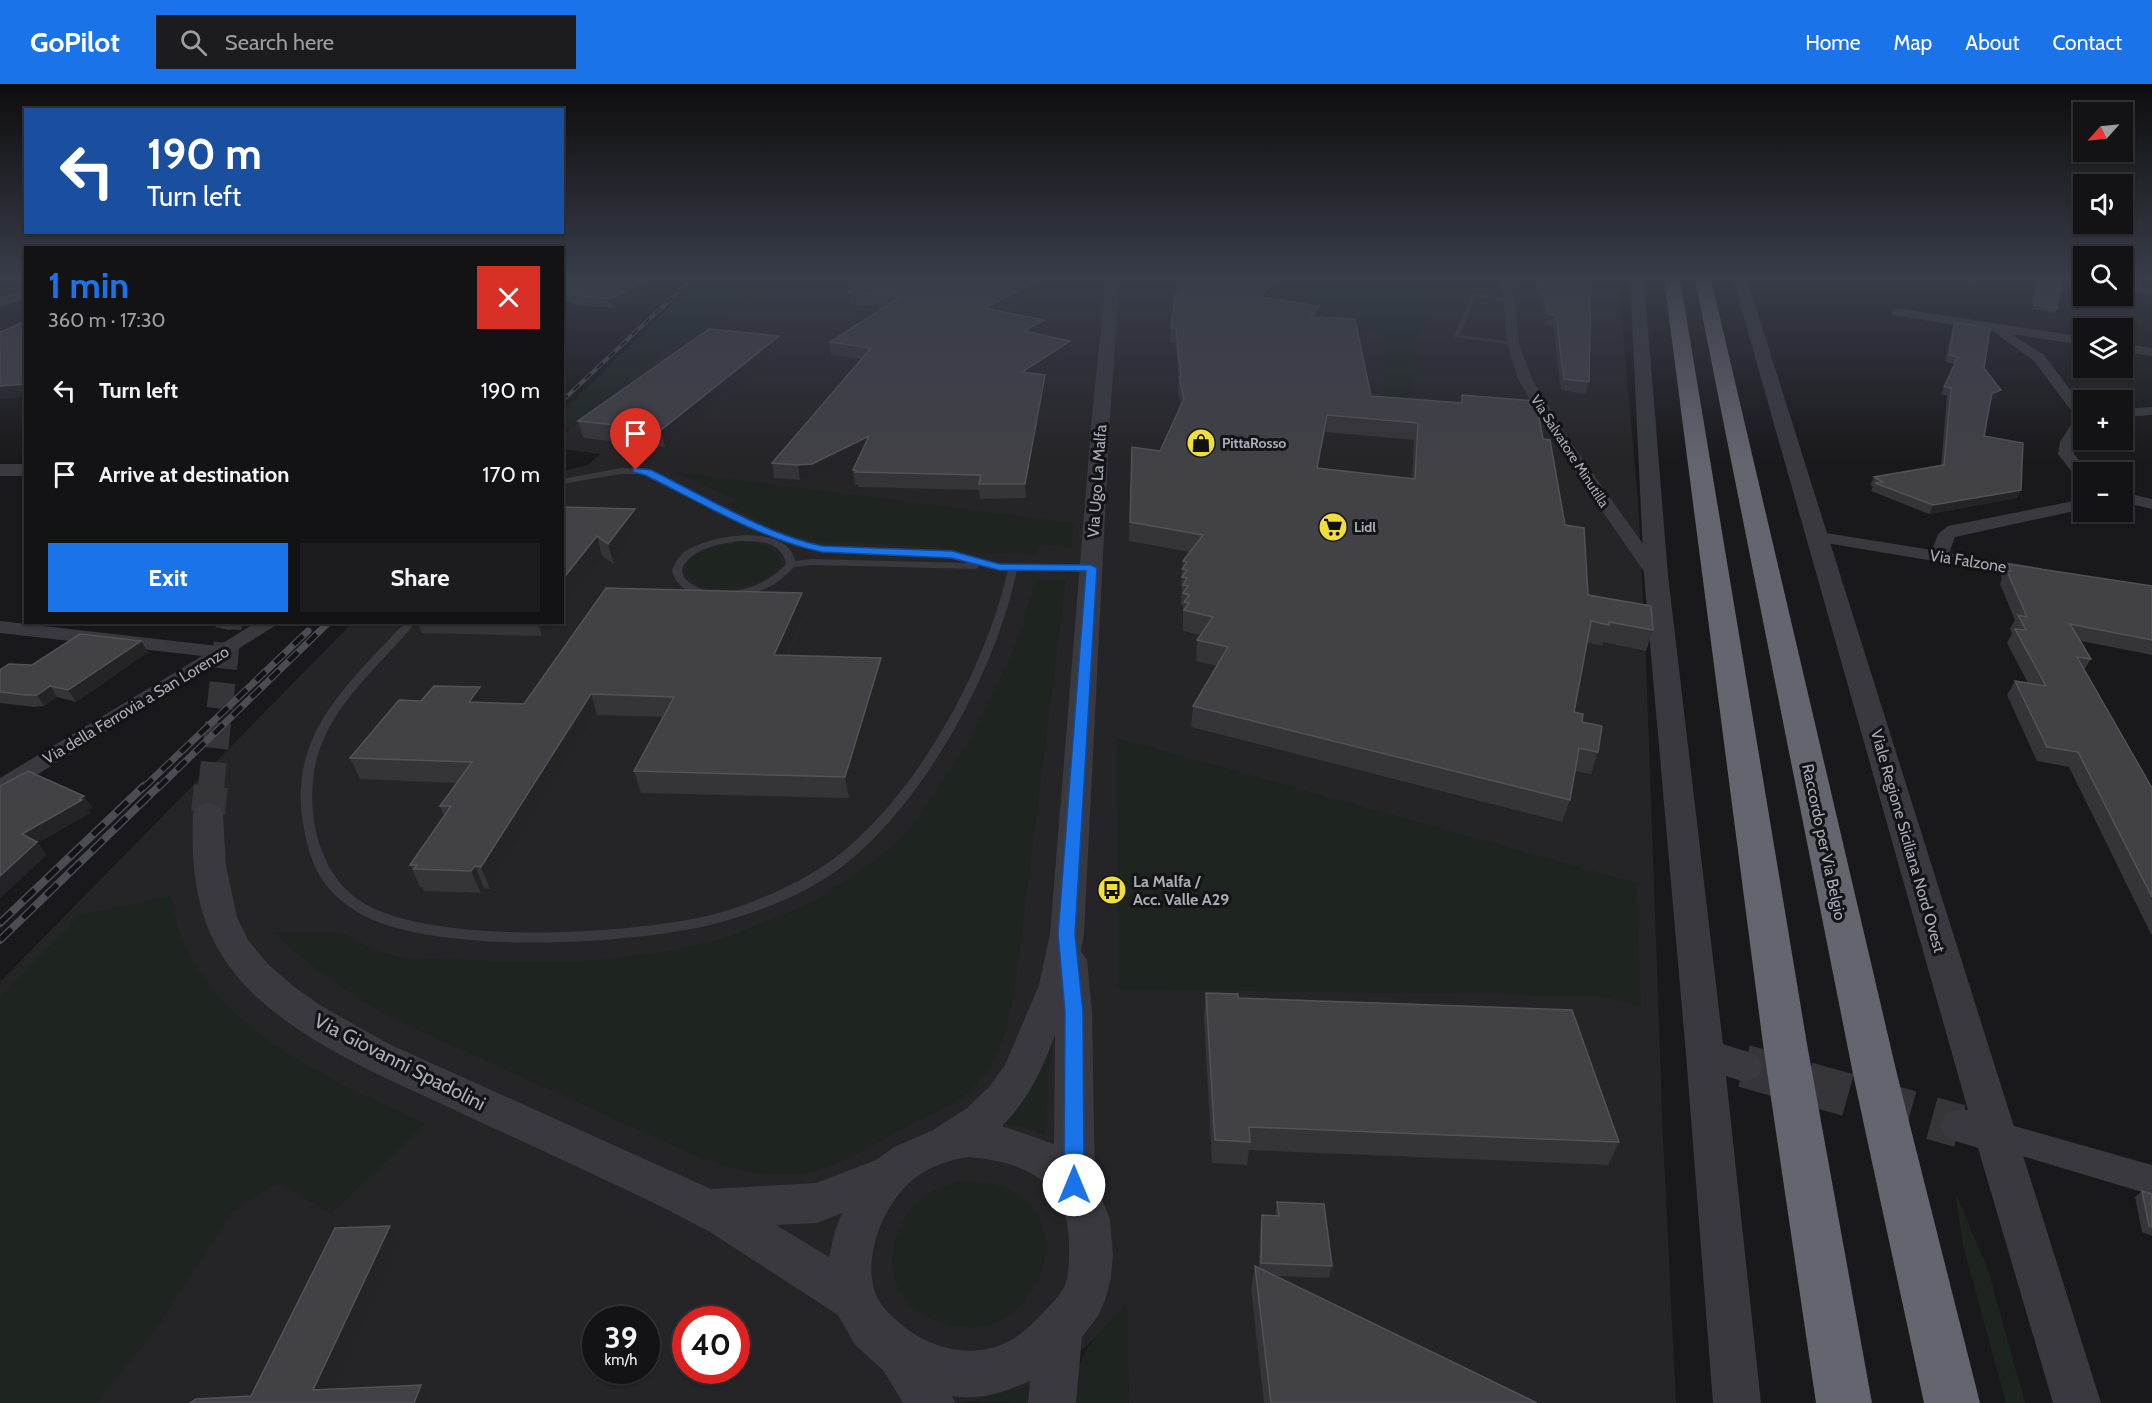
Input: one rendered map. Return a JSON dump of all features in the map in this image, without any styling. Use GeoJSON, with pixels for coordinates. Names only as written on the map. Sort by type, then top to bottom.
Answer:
{"type":"FeatureCollection","features":[{"type":"Feature","properties":{"kind":"highway"},"geometry":{"type":"LineString","coordinates":[[1681,341],[1785,1044],[1844,1403]]}},
{"type":"Feature","properties":{"kind":"highway","name":"Raccordo per Via Belgio"},"geometry":{"type":"LineString","coordinates":[[1716,341],[1875,1074],[1952,1403]]}},
{"type":"Feature","properties":{"kind":"street","name":"Via Ugo La Malfa"},"geometry":{"type":"LineString","coordinates":[[948,1142],[981,1120],[1003,1099],[1021,1074],[1057,985],[1066,934],[1108,341]]}},
{"type":"Feature","properties":{"kind":"street","name":"Via Salvatore Minutilla"},"geometry":{"type":"LineString","coordinates":[[1513,341],[1517,362],[1537,401],[1612,514],[1656,575]]}},
{"type":"Feature","properties":{"kind":"street"},"geometry":{"type":"LineString","coordinates":[[1641,341],[1656,575],[1705,1054],[1737,1403]]}},
{"type":"Feature","properties":{"kind":"street","name":"Viale Regione Siciliana Nord Ovest"},"geometry":{"type":"LineString","coordinates":[[1759,341],[1820,537],[1976,1130],[2077,1403]]}},
{"type":"Feature","properties":{"kind":"street"},"geometry":{"type":"LineString","coordinates":[[2014,341],[2039,358],[2073,404]]}},
{"type":"Feature","properties":{"kind":"street"},"geometry":{"type":"LineString","coordinates":[[2133,349],[2152,352]]}},
{"type":"Feature","properties":{"kind":"street"},"geometry":{"type":"LineString","coordinates":[[2133,412],[2152,411]]}},
{"type":"Feature","properties":{"kind":"street"},"geometry":{"type":"LineString","coordinates":[[2073,434],[2068,442],[2066,454],[2073,463]]}},
{"type":"Feature","properties":{"kind":"street"},"geometry":{"type":"LineString","coordinates":[[0,470],[24,470]]}},
{"type":"Feature","properties":{"kind":"street"},"geometry":{"type":"LineString","coordinates":[[2133,500],[2152,504]]}},
{"type":"Feature","properties":{"kind":"street"},"geometry":{"type":"LineString","coordinates":[[1939,556],[1947,534],[1954,530],[2073,506]]}},
{"type":"Feature","properties":{"kind":"street","name":"Via Falzone"},"geometry":{"type":"LineString","coordinates":[[1820,537],[2051,575]]}},
{"type":"Feature","properties":{"kind":"street","name":"Via della Ferrovia a San Lorenzo"},"geometry":{"type":"LineString","coordinates":[[0,788],[269,624]]}},
{"type":"Feature","properties":{"kind":"street"},"geometry":{"type":"LineString","coordinates":[[0,627],[178,646],[222,653]]}},
{"type":"Feature","properties":{"kind":"street","name":"Via Giovanni Spadolini"},"geometry":{"type":"LineString","coordinates":[[208,813],[210,879],[220,914],[236,948],[261,979],[285,999],[343,1036],[415,1074],[710,1209],[854,1299]]}},
{"type":"Feature","properties":{"kind":"street","name":"Via Ugo La Malfa"},"geometry":{"type":"LineString","coordinates":[[1066,934],[1074,1012],[1074,1185]]}},
{"type":"Feature","properties":{"kind":"street"},"geometry":{"type":"LineString","coordinates":[[1705,1054],[1744,1066]]}},
{"type":"Feature","properties":{"kind":"street"},"geometry":{"type":"LineString","coordinates":[[1976,1130],[2152,1180]]}},
{"type":"Feature","properties":{"kind":"street"},"geometry":{"type":"LineString","coordinates":[[901,1356],[942,1372],[981,1374],[1021,1361],[1046,1345],[1083,1299],[1091,1263],[1090,1221],[1074,1185],[1044,1159],[1012,1145],[991,1140],[948,1142],[907,1161],[891,1173],[872,1197],[851,1251],[854,1299],[870,1325],[901,1356],[931,1403]]}},
{"type":"Feature","properties":{"kind":"street"},"geometry":{"type":"LineString","coordinates":[[710,1209],[817,1203],[891,1173]]}},
{"type":"Feature","properties":{"kind":"street"},"geometry":{"type":"LineString","coordinates":[[1052,1403],[1060,1329]]}},
{"type":"Feature","properties":{"kind":"lane"},"geometry":{"type":"LineString","coordinates":[[1488,341],[1513,344]]}},
{"type":"Feature","properties":{"kind":"lane"},"geometry":{"type":"LineString","coordinates":[[564,482],[621,471],[643,471],[786,540],[822,549],[952,555],[1006,567]]}},
{"type":"Feature","properties":{"kind":"lane"},"geometry":{"type":"LineString","coordinates":[[739,535],[749,526],[747,521]]}},
{"type":"Feature","properties":{"kind":"lane"},"geometry":{"type":"LineString","coordinates":[[772,534],[757,532],[739,535],[698,549],[680,562],[677,570],[678,577],[684,584],[710,593],[745,591],[775,580],[791,564],[812,562],[1091,568]]}},
{"type":"Feature","properties":{"kind":"lane"},"geometry":{"type":"LineString","coordinates":[[725,540],[754,538],[779,544],[787,549],[791,556],[791,564]]}},
{"type":"Feature","properties":{"kind":"lane"},"geometry":{"type":"LineString","coordinates":[[409,624],[339,705],[323,730],[313,754],[307,783],[309,833],[315,854],[329,879],[338,891],[368,912],[401,925],[433,932],[560,936],[631,933],[672,928],[764,902],[838,863],[866,839],[892,811],[923,769],[980,668],[1000,621],[1010,587],[1006,567]]}},
{"type":"Feature","properties":{"kind":"shaded area"},"geometry":{"type":"Polygon","coordinates":[[[635,341],[681,341],[662,352],[570,429],[564,431],[564,409],[635,341]]]}},
{"type":"Feature","properties":{"kind":"shaded area"},"geometry":{"type":"Polygon","coordinates":[[[681,341],[1624,341],[1638,500],[1645,635],[1663,1137],[1676,1403],[1129,1403],[1126,1305],[1088,1345],[1032,1386],[962,1403],[0,1403],[0,982],[351,624],[564,624],[564,471],[588,465],[600,454],[564,449],[564,434],[662,352],[681,341]]]}},
{"type":"Feature","properties":{"kind":"shaded area"},"geometry":{"type":"Polygon","coordinates":[[[1383,341],[1417,341],[1408,404],[1385,402],[1383,341]]]}},
{"type":"Feature","properties":{"kind":"shaded area"},"geometry":{"type":"Polygon","coordinates":[[[675,472],[1074,523],[1071,548],[1050,545],[1038,547],[1035,555],[981,553],[927,546],[819,541],[786,533],[728,505],[737,500],[675,472]]]}},
{"type":"Feature","properties":{"kind":"shaded area"},"geometry":{"type":"Polygon","coordinates":[[[747,542],[762,545],[775,552],[781,561],[775,570],[752,583],[723,589],[697,584],[689,577],[686,568],[689,561],[696,555],[718,547],[747,542]]]}},
{"type":"Feature","properties":{"kind":"shaded area"},"geometry":{"type":"Polygon","coordinates":[[[1035,580],[1066,580],[1016,979],[1002,1041],[985,1074],[968,1093],[844,1160],[803,1173],[784,1175],[744,1170],[699,1157],[392,1018],[330,979],[275,932],[343,933],[374,950],[399,957],[575,962],[665,952],[725,938],[814,902],[885,853],[914,824],[968,743],[1009,660],[1023,625],[1035,580]]]}},
{"type":"Feature","properties":{"kind":"shaded area"},"geometry":{"type":"Polygon","coordinates":[[[1117,738],[1636,883],[1641,1006],[1600,996],[1118,989],[1117,738]]]}},
{"type":"Feature","properties":{"kind":"shaded area"},"geometry":{"type":"Polygon","coordinates":[[[170,896],[184,944],[204,978],[228,1007],[256,1032],[288,1054],[356,1091],[425,1124],[331,1213],[277,1183],[232,1212],[155,1331],[96,1403],[0,1403],[0,998],[80,915],[170,896]]]}},
{"type":"Feature","properties":{"kind":"shaded area"},"geometry":{"type":"Polygon","coordinates":[[[1052,1046],[1044,1135],[1002,1123],[1035,1081],[1052,1046]]]}},
{"type":"Feature","properties":{"kind":"shaded area"},"geometry":{"type":"Polygon","coordinates":[[[960,1181],[1006,1188],[1034,1209],[1045,1239],[1042,1271],[1025,1300],[999,1320],[964,1327],[922,1314],[909,1304],[894,1277],[893,1261],[894,1245],[899,1230],[906,1216],[916,1204],[931,1192],[960,1181]]]}},
{"type":"Feature","properties":{"kind":"shaded area"},"geometry":{"type":"Polygon","coordinates":[[[1955,1191],[1989,1273],[2025,1403],[2006,1403],[1963,1245],[1955,1191]]]}},
{"type":"Feature","properties":{"kind":"shaded area"},"geometry":{"type":"Polygon","coordinates":[[[1127,1304],[1129,1403],[1074,1403],[1075,1385],[1082,1358],[1095,1337],[1127,1304]]]}},
{"type":"Feature","properties":{"kind":"shaded area"},"geometry":{"type":"Polygon","coordinates":[[[1032,1386],[1028,1403],[964,1402],[1032,1386]]]}},
{"type":"Feature","properties":{"kind":"building"},"geometry":{"type":"Polygon","coordinates":[[[0,341],[24,341],[24,384],[0,386],[0,341]]]}},
{"type":"Feature","properties":{"kind":"building"},"geometry":{"type":"Polygon","coordinates":[[[693,341],[773,341],[661,430],[578,421],[693,341]]]}},
{"type":"Feature","properties":{"kind":"building"},"geometry":{"type":"Polygon","coordinates":[[[1070,341],[1022,372],[1045,375],[1025,484],[979,484],[981,475],[856,472],[853,470],[869,436],[812,464],[772,463],[871,348],[830,342],[1070,341]]]}},
{"type":"Feature","properties":{"kind":"building"},"geometry":{"type":"Polygon","coordinates":[[[1177,341],[1359,341],[1371,396],[1462,403],[1462,395],[1536,401],[1543,439],[1550,440],[1565,525],[1584,528],[1588,595],[1651,606],[1653,630],[1591,621],[1574,712],[1583,714],[1582,722],[1602,726],[1598,752],[1579,748],[1570,800],[1193,706],[1228,647],[1197,640],[1213,617],[1184,610],[1189,603],[1184,602],[1189,595],[1183,593],[1188,586],[1183,585],[1187,578],[1182,577],[1187,570],[1182,569],[1187,562],[1183,561],[1203,535],[1130,522],[1132,447],[1160,451],[1184,399],[1179,377],[1181,377],[1177,341]],[[1327,415],[1317,468],[1415,479],[1418,423],[1327,415]]]}},
{"type":"Feature","properties":{"kind":"building"},"geometry":{"type":"Polygon","coordinates":[[[1559,341],[1590,341],[1589,382],[1564,379],[1559,341]]]}},
{"type":"Feature","properties":{"kind":"building"},"geometry":{"type":"Polygon","coordinates":[[[1952,341],[1988,341],[1984,368],[2001,390],[1992,393],[1984,436],[2023,443],[2021,490],[1933,505],[1875,483],[1883,482],[1874,477],[1944,465],[1951,388],[1944,387],[1958,357],[1949,355],[1952,341]]]}},
{"type":"Feature","properties":{"kind":"building"},"geometry":{"type":"Polygon","coordinates":[[[564,507],[635,509],[608,544],[597,536],[564,577],[564,507]]]}},
{"type":"Feature","properties":{"kind":"building"},"geometry":{"type":"Polygon","coordinates":[[[2008,564],[2152,586],[2152,640],[2070,624],[2091,659],[2077,657],[2152,788],[2152,897],[2078,752],[2047,747],[2015,681],[2046,686],[2015,629],[2026,630],[2018,615],[2027,617],[2007,571],[2011,571],[2008,564]]]}},
{"type":"Feature","properties":{"kind":"building"},"geometry":{"type":"Polygon","coordinates":[[[606,588],[802,593],[774,655],[881,658],[845,777],[634,771],[674,697],[591,694],[481,867],[475,866],[471,871],[414,869],[417,865],[410,865],[451,806],[440,806],[472,762],[350,758],[399,700],[421,701],[434,686],[480,687],[469,702],[524,704],[606,588]]]}},
{"type":"Feature","properties":{"kind":"building"},"geometry":{"type":"Polygon","coordinates":[[[80,634],[141,641],[68,690],[50,686],[37,695],[0,692],[0,670],[9,664],[32,665],[80,634]]]}},
{"type":"Feature","properties":{"kind":"building"},"geometry":{"type":"Polygon","coordinates":[[[28,771],[84,796],[79,799],[82,800],[22,834],[37,842],[0,876],[0,786],[28,771]]]}},
{"type":"Feature","properties":{"kind":"building"},"geometry":{"type":"Polygon","coordinates":[[[1206,993],[1238,994],[1238,998],[1572,1010],[1619,1142],[1249,1127],[1250,1142],[1215,1140],[1206,993]]]}},
{"type":"Feature","properties":{"kind":"building"},"geometry":{"type":"Polygon","coordinates":[[[2142,1191],[2152,1194],[2152,1227],[2149,1226],[2142,1191]]]}},
{"type":"Feature","properties":{"kind":"building"},"geometry":{"type":"Polygon","coordinates":[[[1277,1202],[1324,1204],[1332,1266],[1261,1263],[1262,1215],[1279,1216],[1277,1202]]]}},
{"type":"Feature","properties":{"kind":"building"},"geometry":{"type":"Polygon","coordinates":[[[390,1226],[313,1390],[421,1385],[414,1403],[190,1403],[196,1399],[251,1396],[335,1228],[390,1226]]]}},
{"type":"Feature","properties":{"kind":"building"},"geometry":{"type":"Polygon","coordinates":[[[1255,1266],[1537,1403],[1271,1403],[1255,1266]]]}},
{"type":"Feature","properties":{"kind":"tunnel"},"geometry":{"type":"LineString","coordinates":[[211,788],[229,624]]}},
{"type":"Feature","properties":{"kind":"tunnel"},"geometry":{"type":"LineString","coordinates":[[208,813],[211,786]]}},
{"type":"Feature","properties":{"kind":"tunnel"},"geometry":{"type":"LineString","coordinates":[[1744,1066],[1960,1126]]}},
{"type":"Feature","properties":{"kind":"railway"},"geometry":{"type":"LineString","coordinates":[[564,399],[626,341]]}},
{"type":"Feature","properties":{"kind":"railway"},"geometry":{"type":"LineString","coordinates":[[158,788],[327,624]]}},
{"type":"Feature","properties":{"kind":"railway"},"geometry":{"type":"LineString","coordinates":[[143,788],[308,631]]}},
{"type":"Feature","properties":{"kind":"railway"},"geometry":{"type":"LineString","coordinates":[[0,923],[144,786]]}},
{"type":"Feature","properties":{"kind":"railway"},"geometry":{"type":"LineString","coordinates":[[0,940],[159,786]]}},
{"type":"Feature","properties":{"kind":"place","name":"PittaRosso"},"geometry":{"type":"Point","coordinates":[1201,443]}},
{"type":"Feature","properties":{"kind":"place","name":"Lidl"},"geometry":{"type":"Point","coordinates":[1333,527]}},
{"type":"Feature","properties":{"kind":"place","name":"La Malfa / Acc. Valle A29"},"geometry":{"type":"Point","coordinates":[1112,890]}},
{"type":"Feature","properties":{"kind":"route"},"geometry":{"type":"LineString","coordinates":[[636,470],[648,472],[786,540],[822,549],[935,553],[1012,568],[1091,568],[1074,844],[1066,934],[1074,1012],[1074,1185]]}}]}
